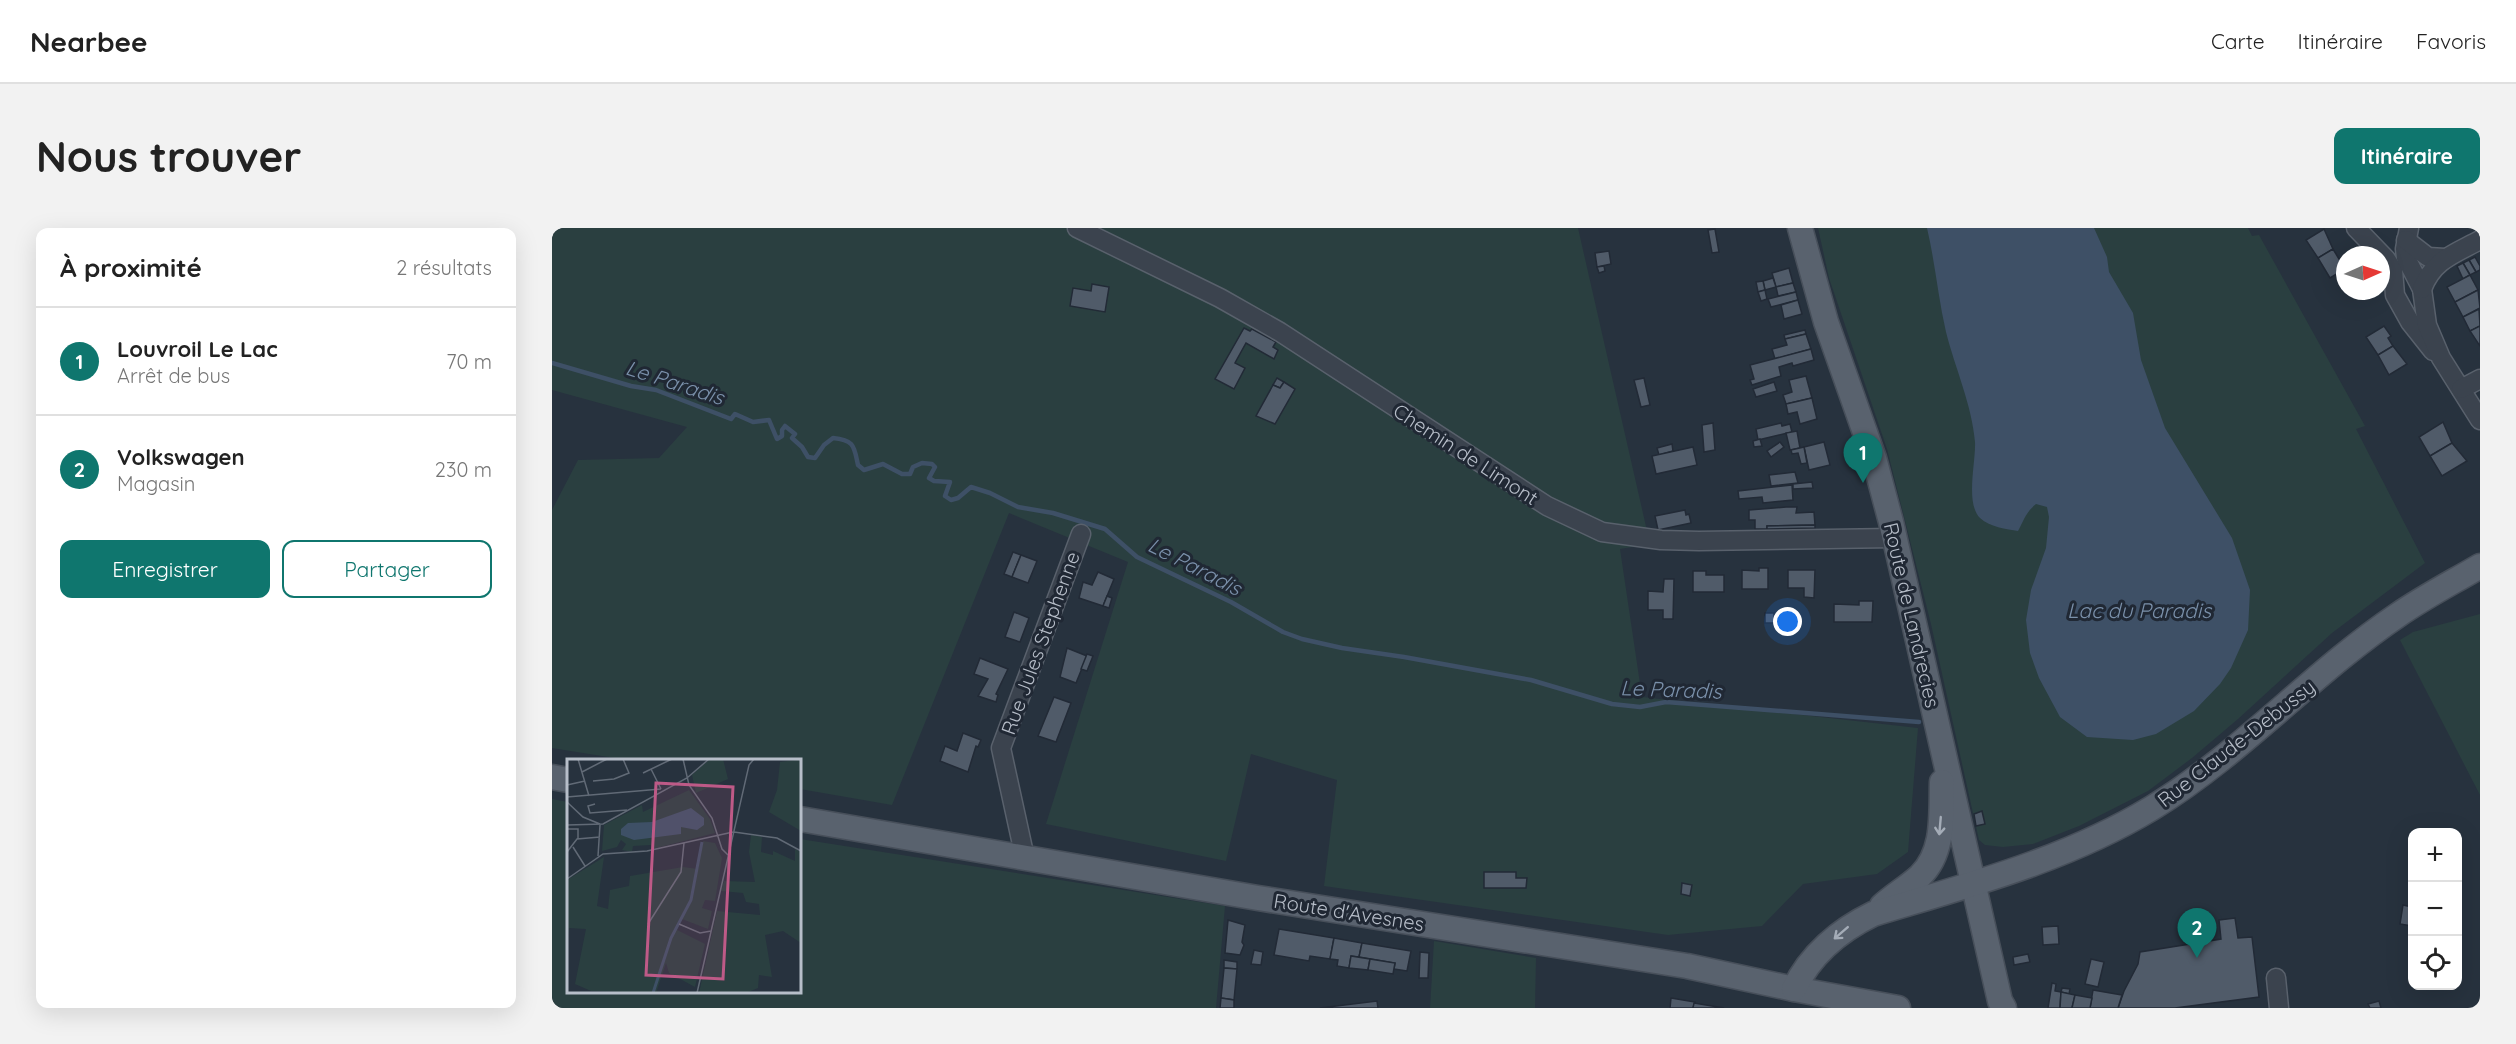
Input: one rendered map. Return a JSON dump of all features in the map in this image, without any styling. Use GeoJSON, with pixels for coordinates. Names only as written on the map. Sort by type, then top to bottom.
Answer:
{"type":"FeatureCollection","features":[{"type":"Feature","properties":{"kind":"main road","name":"Route de Landrecies"},"geometry":{"type":"LineString","coordinates":[[1800,228],[1826,322],[1874,458],[1943,746],[2000,1001],[2004,1008]]}},
{"type":"Feature","properties":{"kind":"main road","name":"Rue Claude-Debussy"},"geometry":{"type":"LineString","coordinates":[[1794,990],[1802,971],[1818,953],[1850,925],[1873,914],[2052,858],[2114,830],[2154,807],[2208,769],[2398,615],[2480,566]]}},
{"type":"Feature","properties":{"kind":"main road"},"geometry":{"type":"LineString","coordinates":[[1873,914],[1920,876],[1931,862],[1941,830],[1943,746]]}},
{"type":"Feature","properties":{"kind":"main road"},"geometry":{"type":"LineString","coordinates":[[552,777],[567,780]]}},
{"type":"Feature","properties":{"kind":"main road","name":"Route d'Avesnes"},"geometry":{"type":"LineString","coordinates":[[801,819],[1258,898],[1687,966],[1794,990],[1898,1008]]}},
{"type":"Feature","properties":{"kind":"street","name":"Chemin de Limont"},"geometry":{"type":"LineString","coordinates":[[1077,228],[1220,298],[1280,332],[1547,506],[1602,532],[1661,540],[1690,541],[1894,538]]}},
{"type":"Feature","properties":{"kind":"street"},"geometry":{"type":"LineString","coordinates":[[2357,229],[2378,249],[2393,270],[2395,295],[2424,342],[2441,358]]}},
{"type":"Feature","properties":{"kind":"street"},"geometry":{"type":"LineString","coordinates":[[2408,234],[2428,256],[2445,258]]}},
{"type":"Feature","properties":{"kind":"street"},"geometry":{"type":"LineString","coordinates":[[2408,234],[2406,258],[2423,295],[2427,325],[2441,358],[2480,420]]}},
{"type":"Feature","properties":{"kind":"street"},"geometry":{"type":"LineString","coordinates":[[2403,307],[2414,309],[2423,295],[2428,273],[2445,258],[2480,240]]}},
{"type":"Feature","properties":{"kind":"street"},"geometry":{"type":"LineString","coordinates":[[2461,389],[2480,379]]}},
{"type":"Feature","properties":{"kind":"street","name":"Rue Jules Stephenne"},"geometry":{"type":"LineString","coordinates":[[1025,858],[1001,748],[1081,534]]}},
{"type":"Feature","properties":{"kind":"street"},"geometry":{"type":"LineString","coordinates":[[2276,978],[2279,1008]]}},
{"type":"Feature","properties":{"kind":"green space"},"geometry":{"type":"Polygon","coordinates":[[[552,228],[1578,228],[1650,544],[1620,549],[1642,697],[1918,728],[1908,852],[1877,874],[1803,884],[1762,926],[1668,935],[1324,886],[1337,780],[1251,754],[1226,861],[1046,824],[1128,562],[1009,513],[892,805],[801,789],[801,759],[621,759],[552,748],[552,510],[578,460],[659,458],[687,427],[552,390],[552,228]]]}},
{"type":"Feature","properties":{"kind":"green space"},"geometry":{"type":"Polygon","coordinates":[[[1818,228],[2248,228],[2252,236],[2259,235],[2365,426],[2356,429],[2425,563],[2332,633],[2238,719],[2148,791],[2079,826],[2033,844],[2003,847],[1985,845],[1979,840],[1931,624],[1887,449],[1829,278],[1818,228]]]}},
{"type":"Feature","properties":{"kind":"green space"},"geometry":{"type":"Polygon","coordinates":[[[2480,614],[2480,795],[2400,640],[2413,632],[2480,614]]]}},
{"type":"Feature","properties":{"kind":"green space"},"geometry":{"type":"Polygon","coordinates":[[[552,799],[567,802],[567,993],[801,993],[801,839],[1225,906],[1216,1008],[552,1008],[552,799]]]}},
{"type":"Feature","properties":{"kind":"green space"},"geometry":{"type":"Polygon","coordinates":[[[1434,941],[1536,958],[1535,1008],[1430,1008],[1434,941]]]}},
{"type":"Feature","properties":{"kind":"water","name":"Lac du Paradis"},"geometry":{"type":"Polygon","coordinates":[[[1927,228],[2094,228],[2107,257],[2109,272],[2133,313],[2141,360],[2165,428],[2232,538],[2250,590],[2248,630],[2231,668],[2220,684],[2194,711],[2156,734],[2133,740],[2087,737],[2060,717],[2039,678],[2030,653],[2026,620],[2031,590],[2046,548],[2049,517],[2047,507],[2036,504],[2027,513],[2018,531],[1988,524],[1980,518],[1976,511],[1972,493],[1975,450],[1973,428],[1967,400],[1946,332],[1927,228]]]}},
{"type":"Feature","properties":{"kind":"building"},"geometry":{"type":"Polygon","coordinates":[[[1715,229],[1719,252],[1712,253],[1708,230],[1715,229]]]}},
{"type":"Feature","properties":{"kind":"building"},"geometry":{"type":"Polygon","coordinates":[[[2324,229],[2333,249],[2318,258],[2306,240],[2324,229]]]}},
{"type":"Feature","properties":{"kind":"building"},"geometry":{"type":"Polygon","coordinates":[[[2333,249],[2336,254],[2336,274],[2330,278],[2318,258],[2333,249]]]}},
{"type":"Feature","properties":{"kind":"building"},"geometry":{"type":"Polygon","coordinates":[[[1609,251],[1611,264],[1597,267],[1595,253],[1609,251]]]}},
{"type":"Feature","properties":{"kind":"building"},"geometry":{"type":"Polygon","coordinates":[[[2475,257],[2480,266],[2480,270],[2476,272],[2469,260],[2475,257]]]}},
{"type":"Feature","properties":{"kind":"building"},"geometry":{"type":"Polygon","coordinates":[[[2469,260],[2476,272],[2470,275],[2463,263],[2469,260]]]}},
{"type":"Feature","properties":{"kind":"building"},"geometry":{"type":"Polygon","coordinates":[[[2463,263],[2470,275],[2463,279],[2457,266],[2463,263]]]}},
{"type":"Feature","properties":{"kind":"building"},"geometry":{"type":"Polygon","coordinates":[[[1604,266],[1605,271],[1599,273],[1597,267],[1604,266]]]}},
{"type":"Feature","properties":{"kind":"building"},"geometry":{"type":"Polygon","coordinates":[[[1789,268],[1793,283],[1776,287],[1772,273],[1789,268]]]}},
{"type":"Feature","properties":{"kind":"building"},"geometry":{"type":"Polygon","coordinates":[[[2470,275],[2478,290],[2455,302],[2447,287],[2470,275]]]}},
{"type":"Feature","properties":{"kind":"building"},"geometry":{"type":"Polygon","coordinates":[[[1773,278],[1776,287],[1765,290],[1763,281],[1773,278]]]}},
{"type":"Feature","properties":{"kind":"building"},"geometry":{"type":"Polygon","coordinates":[[[1763,281],[1765,290],[1758,292],[1756,282],[1763,281]]]}},
{"type":"Feature","properties":{"kind":"building"},"geometry":{"type":"Polygon","coordinates":[[[1793,283],[1796,292],[1778,296],[1776,287],[1793,283]]]}},
{"type":"Feature","properties":{"kind":"building"},"geometry":{"type":"Polygon","coordinates":[[[1092,284],[1109,287],[1105,312],[1070,306],[1073,288],[1091,291],[1092,284]]]}},
{"type":"Feature","properties":{"kind":"building"},"geometry":{"type":"Polygon","coordinates":[[[1765,290],[1767,299],[1761,301],[1758,292],[1765,290]]]}},
{"type":"Feature","properties":{"kind":"building"},"geometry":{"type":"Polygon","coordinates":[[[2478,290],[2480,308],[2463,317],[2455,302],[2478,290]]]}},
{"type":"Feature","properties":{"kind":"building"},"geometry":{"type":"Polygon","coordinates":[[[1796,292],[1798,300],[1771,307],[1768,299],[1796,292]]]}},
{"type":"Feature","properties":{"kind":"building"},"geometry":{"type":"Polygon","coordinates":[[[1798,300],[1802,314],[1784,319],[1781,305],[1798,300]]]}},
{"type":"Feature","properties":{"kind":"building"},"geometry":{"type":"Polygon","coordinates":[[[2479,309],[2480,326],[2470,331],[2463,317],[2479,309]]]}},
{"type":"Feature","properties":{"kind":"building"},"geometry":{"type":"Polygon","coordinates":[[[2384,326],[2391,336],[2388,338],[2393,346],[2378,355],[2366,337],[2384,326]]]}},
{"type":"Feature","properties":{"kind":"building"},"geometry":{"type":"Polygon","coordinates":[[[2480,326],[2480,346],[2470,331],[2480,326]]]}},
{"type":"Feature","properties":{"kind":"building"},"geometry":{"type":"Polygon","coordinates":[[[1244,328],[1250,331],[1252,329],[1276,342],[1273,347],[1278,350],[1274,359],[1246,343],[1235,363],[1245,368],[1234,389],[1215,379],[1244,328]]]}},
{"type":"Feature","properties":{"kind":"building"},"geometry":{"type":"Polygon","coordinates":[[[1805,330],[1806,334],[1785,339],[1784,335],[1805,330]]]}},
{"type":"Feature","properties":{"kind":"building"},"geometry":{"type":"Polygon","coordinates":[[[1806,334],[1811,349],[1775,359],[1772,349],[1787,345],[1785,339],[1806,334]]]}},
{"type":"Feature","properties":{"kind":"building"},"geometry":{"type":"Polygon","coordinates":[[[2393,346],[2407,364],[2389,375],[2378,355],[2393,346]]]}},
{"type":"Feature","properties":{"kind":"building"},"geometry":{"type":"Polygon","coordinates":[[[1811,349],[1814,360],[1779,367],[1781,376],[1752,385],[1750,380],[1754,379],[1750,365],[1811,349]]]}},
{"type":"Feature","properties":{"kind":"building"},"geometry":{"type":"Polygon","coordinates":[[[1806,376],[1812,398],[1786,404],[1783,395],[1792,392],[1789,380],[1806,376]]]}},
{"type":"Feature","properties":{"kind":"building"},"geometry":{"type":"Polygon","coordinates":[[[1277,378],[1284,382],[1280,388],[1273,385],[1277,378]]]}},
{"type":"Feature","properties":{"kind":"building"},"geometry":{"type":"Polygon","coordinates":[[[1644,378],[1650,405],[1641,407],[1634,380],[1644,378]]]}},
{"type":"Feature","properties":{"kind":"building"},"geometry":{"type":"Polygon","coordinates":[[[1284,382],[1295,389],[1275,424],[1256,416],[1273,385],[1280,388],[1284,382]]]}},
{"type":"Feature","properties":{"kind":"building"},"geometry":{"type":"Polygon","coordinates":[[[1774,382],[1777,391],[1756,397],[1753,389],[1774,382]]]}},
{"type":"Feature","properties":{"kind":"building"},"geometry":{"type":"Polygon","coordinates":[[[1812,398],[1817,419],[1800,424],[1797,412],[1788,414],[1786,404],[1812,398]]]}},
{"type":"Feature","properties":{"kind":"building"},"geometry":{"type":"Polygon","coordinates":[[[2443,422],[2452,443],[2430,456],[2419,437],[2443,422]]]}},
{"type":"Feature","properties":{"kind":"building"},"geometry":{"type":"Polygon","coordinates":[[[1713,423],[1715,450],[1704,452],[1702,425],[1713,423]]]}},
{"type":"Feature","properties":{"kind":"building"},"geometry":{"type":"Polygon","coordinates":[[[1781,423],[1782,426],[1790,424],[1792,432],[1758,440],[1756,429],[1781,423]]]}},
{"type":"Feature","properties":{"kind":"building"},"geometry":{"type":"Polygon","coordinates":[[[1797,431],[1800,448],[1790,450],[1786,433],[1797,431]]]}},
{"type":"Feature","properties":{"kind":"building"},"geometry":{"type":"Polygon","coordinates":[[[1760,439],[1762,446],[1754,447],[1753,441],[1760,439]]]}},
{"type":"Feature","properties":{"kind":"building"},"geometry":{"type":"Polygon","coordinates":[[[1780,442],[1784,447],[1771,457],[1767,451],[1780,442]]]}},
{"type":"Feature","properties":{"kind":"building"},"geometry":{"type":"Polygon","coordinates":[[[1824,442],[1830,465],[1809,470],[1804,447],[1824,442]]]}},
{"type":"Feature","properties":{"kind":"building"},"geometry":{"type":"Polygon","coordinates":[[[2452,443],[2467,461],[2442,476],[2430,456],[2452,443]]]}},
{"type":"Feature","properties":{"kind":"building"},"geometry":{"type":"Polygon","coordinates":[[[1672,444],[1673,451],[1659,455],[1657,448],[1672,444]]]}},
{"type":"Feature","properties":{"kind":"building"},"geometry":{"type":"Polygon","coordinates":[[[1693,447],[1697,465],[1656,474],[1652,456],[1693,447]]]}},
{"type":"Feature","properties":{"kind":"building"},"geometry":{"type":"Polygon","coordinates":[[[1804,447],[1807,463],[1801,464],[1798,453],[1792,454],[1791,450],[1804,447]]]}},
{"type":"Feature","properties":{"kind":"building"},"geometry":{"type":"Polygon","coordinates":[[[1795,472],[1798,483],[1771,486],[1769,475],[1795,472]]]}},
{"type":"Feature","properties":{"kind":"building"},"geometry":{"type":"Polygon","coordinates":[[[1812,482],[1813,488],[1793,489],[1793,484],[1812,482]]]}},
{"type":"Feature","properties":{"kind":"building"},"geometry":{"type":"Polygon","coordinates":[[[1792,485],[1793,500],[1763,503],[1762,497],[1739,499],[1738,491],[1792,485]]]}},
{"type":"Feature","properties":{"kind":"building"},"geometry":{"type":"Polygon","coordinates":[[[1797,507],[1796,513],[1814,512],[1815,525],[1767,526],[1767,529],[1755,529],[1755,520],[1749,520],[1749,510],[1797,507]]]}},
{"type":"Feature","properties":{"kind":"building"},"geometry":{"type":"Polygon","coordinates":[[[1685,510],[1686,515],[1689,514],[1691,523],[1658,530],[1655,516],[1685,510]]]}},
{"type":"Feature","properties":{"kind":"building"},"geometry":{"type":"Polygon","coordinates":[[[1815,525],[1815,528],[1767,529],[1767,526],[1815,525]]]}},
{"type":"Feature","properties":{"kind":"building"},"geometry":{"type":"Polygon","coordinates":[[[1013,552],[1021,555],[1012,577],[1004,574],[1013,552]]]}},
{"type":"Feature","properties":{"kind":"building"},"geometry":{"type":"Polygon","coordinates":[[[1021,555],[1037,561],[1028,583],[1012,577],[1021,555]]]}},
{"type":"Feature","properties":{"kind":"building"},"geometry":{"type":"Polygon","coordinates":[[[1759,568],[1768,568],[1768,589],[1742,589],[1742,570],[1759,571],[1759,568]]]}},
{"type":"Feature","properties":{"kind":"building"},"geometry":{"type":"Polygon","coordinates":[[[1788,570],[1815,570],[1814,598],[1804,597],[1804,588],[1788,588],[1788,570]]]}},
{"type":"Feature","properties":{"kind":"building"},"geometry":{"type":"Polygon","coordinates":[[[1693,571],[1706,571],[1706,575],[1724,575],[1724,592],[1693,592],[1693,571]]]}},
{"type":"Feature","properties":{"kind":"building"},"geometry":{"type":"Polygon","coordinates":[[[1098,572],[1114,579],[1103,606],[1079,598],[1083,582],[1092,585],[1098,572]]]}},
{"type":"Feature","properties":{"kind":"building"},"geometry":{"type":"Polygon","coordinates":[[[1664,579],[1674,579],[1673,619],[1663,619],[1663,610],[1648,610],[1648,591],[1663,592],[1664,579]]]}},
{"type":"Feature","properties":{"kind":"building"},"geometry":{"type":"Polygon","coordinates":[[[1107,596],[1112,598],[1109,608],[1103,606],[1107,596]]]}},
{"type":"Feature","properties":{"kind":"building"},"geometry":{"type":"Polygon","coordinates":[[[1859,601],[1873,601],[1872,622],[1834,622],[1834,604],[1859,605],[1859,601]]]}},
{"type":"Feature","properties":{"kind":"building"},"geometry":{"type":"Polygon","coordinates":[[[1014,612],[1029,618],[1020,642],[1005,637],[1014,612]]]}},
{"type":"Feature","properties":{"kind":"building"},"geometry":{"type":"Polygon","coordinates":[[[1765,613],[1774,613],[1774,623],[1765,623],[1765,613]]]}},
{"type":"Feature","properties":{"kind":"building"},"geometry":{"type":"Polygon","coordinates":[[[1067,648],[1087,656],[1076,683],[1060,677],[1067,648]]]}},
{"type":"Feature","properties":{"kind":"building"},"geometry":{"type":"Polygon","coordinates":[[[1087,654],[1093,656],[1087,671],[1081,669],[1087,654]]]}},
{"type":"Feature","properties":{"kind":"building"},"geometry":{"type":"Polygon","coordinates":[[[980,658],[1008,669],[996,694],[998,695],[996,702],[978,696],[988,679],[974,674],[980,658]]]}},
{"type":"Feature","properties":{"kind":"building"},"geometry":{"type":"Polygon","coordinates":[[[1054,697],[1071,703],[1056,742],[1038,736],[1054,697]]]}},
{"type":"Feature","properties":{"kind":"building"},"geometry":{"type":"Polygon","coordinates":[[[963,733],[981,740],[978,747],[976,746],[968,772],[940,761],[945,746],[957,751],[963,733]]]}},
{"type":"Feature","properties":{"kind":"building"},"geometry":{"type":"Polygon","coordinates":[[[1982,811],[1985,824],[1976,826],[1974,814],[1982,811]]]}},
{"type":"Feature","properties":{"kind":"building"},"geometry":{"type":"Polygon","coordinates":[[[1484,872],[1516,872],[1516,878],[1527,878],[1526,888],[1484,888],[1484,872]]]}},
{"type":"Feature","properties":{"kind":"building"},"geometry":{"type":"Polygon","coordinates":[[[1682,883],[1692,885],[1690,896],[1681,894],[1682,883]]]}},
{"type":"Feature","properties":{"kind":"building"},"geometry":{"type":"Polygon","coordinates":[[[2403,905],[2408,906],[2408,925],[2400,924],[2403,905]]]}},
{"type":"Feature","properties":{"kind":"building"},"geometry":{"type":"Polygon","coordinates":[[[2235,918],[2238,938],[2252,937],[2259,997],[2175,1008],[2118,1008],[2138,964],[2140,952],[2221,939],[2219,920],[2235,918]]]}},
{"type":"Feature","properties":{"kind":"building"},"geometry":{"type":"Polygon","coordinates":[[[1228,920],[1245,925],[1242,942],[1244,945],[1240,955],[1225,953],[1228,920]]]}},
{"type":"Feature","properties":{"kind":"building"},"geometry":{"type":"Polygon","coordinates":[[[2058,926],[2059,944],[2043,945],[2042,927],[2058,926]]]}},
{"type":"Feature","properties":{"kind":"building"},"geometry":{"type":"Polygon","coordinates":[[[1279,929],[1334,938],[1330,959],[1310,956],[1309,961],[1274,955],[1279,929]]]}},
{"type":"Feature","properties":{"kind":"building"},"geometry":{"type":"Polygon","coordinates":[[[1334,938],[1362,943],[1359,957],[1351,956],[1349,968],[1337,966],[1338,960],[1330,959],[1334,938]]]}},
{"type":"Feature","properties":{"kind":"building"},"geometry":{"type":"Polygon","coordinates":[[[1362,943],[1411,951],[1407,971],[1394,969],[1395,963],[1359,957],[1362,943]]]}},
{"type":"Feature","properties":{"kind":"building"},"geometry":{"type":"Polygon","coordinates":[[[1254,950],[1263,952],[1261,965],[1251,964],[1254,950]]]}},
{"type":"Feature","properties":{"kind":"building"},"geometry":{"type":"Polygon","coordinates":[[[1420,952],[1429,953],[1428,978],[1419,978],[1420,952]]]}},
{"type":"Feature","properties":{"kind":"building"},"geometry":{"type":"Polygon","coordinates":[[[2028,954],[2030,962],[2014,965],[2013,957],[2028,954]]]}},
{"type":"Feature","properties":{"kind":"building"},"geometry":{"type":"Polygon","coordinates":[[[1351,956],[1370,959],[1368,970],[1349,968],[1351,956]]]}},
{"type":"Feature","properties":{"kind":"building"},"geometry":{"type":"Polygon","coordinates":[[[1370,959],[1395,963],[1393,974],[1368,970],[1370,959]]]}},
{"type":"Feature","properties":{"kind":"building"},"geometry":{"type":"Polygon","coordinates":[[[2091,959],[2104,962],[2098,987],[2085,984],[2091,959]]]}},
{"type":"Feature","properties":{"kind":"building"},"geometry":{"type":"Polygon","coordinates":[[[1224,960],[1237,962],[1237,969],[1224,968],[1224,960]]]}},
{"type":"Feature","properties":{"kind":"building"},"geometry":{"type":"Polygon","coordinates":[[[1224,968],[1237,969],[1234,1000],[1221,998],[1224,968]]]}},
{"type":"Feature","properties":{"kind":"building"},"geometry":{"type":"Polygon","coordinates":[[[2052,983],[2056,984],[2055,991],[2061,992],[2060,1008],[2048,1008],[2052,983]]]}},
{"type":"Feature","properties":{"kind":"building"},"geometry":{"type":"Polygon","coordinates":[[[2062,988],[2070,989],[2069,994],[2061,992],[2062,988]]]}},
{"type":"Feature","properties":{"kind":"building"},"geometry":{"type":"Polygon","coordinates":[[[2093,990],[2122,995],[2118,1008],[2090,1008],[2093,990]]]}},
{"type":"Feature","properties":{"kind":"building"},"geometry":{"type":"Polygon","coordinates":[[[2061,992],[2075,995],[2072,1008],[2060,1008],[2061,992]]]}},
{"type":"Feature","properties":{"kind":"building"},"geometry":{"type":"Polygon","coordinates":[[[2075,995],[2092,998],[2090,1008],[2072,1008],[2075,995]]]}},
{"type":"Feature","properties":{"kind":"building"},"geometry":{"type":"Polygon","coordinates":[[[1221,998],[1234,1000],[1234,1008],[1220,1008],[1221,998]]]}},
{"type":"Feature","properties":{"kind":"building"},"geometry":{"type":"Polygon","coordinates":[[[1671,998],[1695,1002],[1693,1008],[1670,1008],[1671,998]]]}},
{"type":"Feature","properties":{"kind":"building"},"geometry":{"type":"Polygon","coordinates":[[[1377,1001],[1378,1008],[1320,1008],[1377,1001]]]}},
{"type":"Feature","properties":{"kind":"building"},"geometry":{"type":"Polygon","coordinates":[[[2379,1001],[2381,1008],[2370,1008],[2368,1004],[2379,1001]]]}},
{"type":"Feature","properties":{"kind":"building"},"geometry":{"type":"Polygon","coordinates":[[[1694,1003],[1724,1008],[1693,1008],[1694,1003]]]}},
{"type":"Feature","properties":{"kind":"waterway","name":"Le Paradis"},"geometry":{"type":"LineString","coordinates":[[552,363],[631,386],[656,390],[731,419],[735,414],[753,422],[769,420],[777,439],[782,436],[785,426],[795,434],[792,438],[802,447],[808,457],[815,458],[824,445],[833,438],[850,443],[858,465],[864,470],[883,464],[902,474],[910,474],[913,467],[922,463],[932,464],[935,467],[929,478],[934,481],[950,482],[945,496],[951,500],[958,498],[971,487],[990,493],[1018,507],[1053,513],[1105,529],[1137,557],[1231,602],[1283,632],[1302,639],[1342,648],[1531,680],[1612,704],[1640,707],[1666,702],[1919,722]]}},
{"type":"Feature","properties":{"kind":"place","name":"Louvroil Le Lac"},"geometry":{"type":"Point","coordinates":[1863,483]}},
{"type":"Feature","properties":{"kind":"place","name":"Volkswagen"},"geometry":{"type":"Point","coordinates":[2197,958]}}]}
